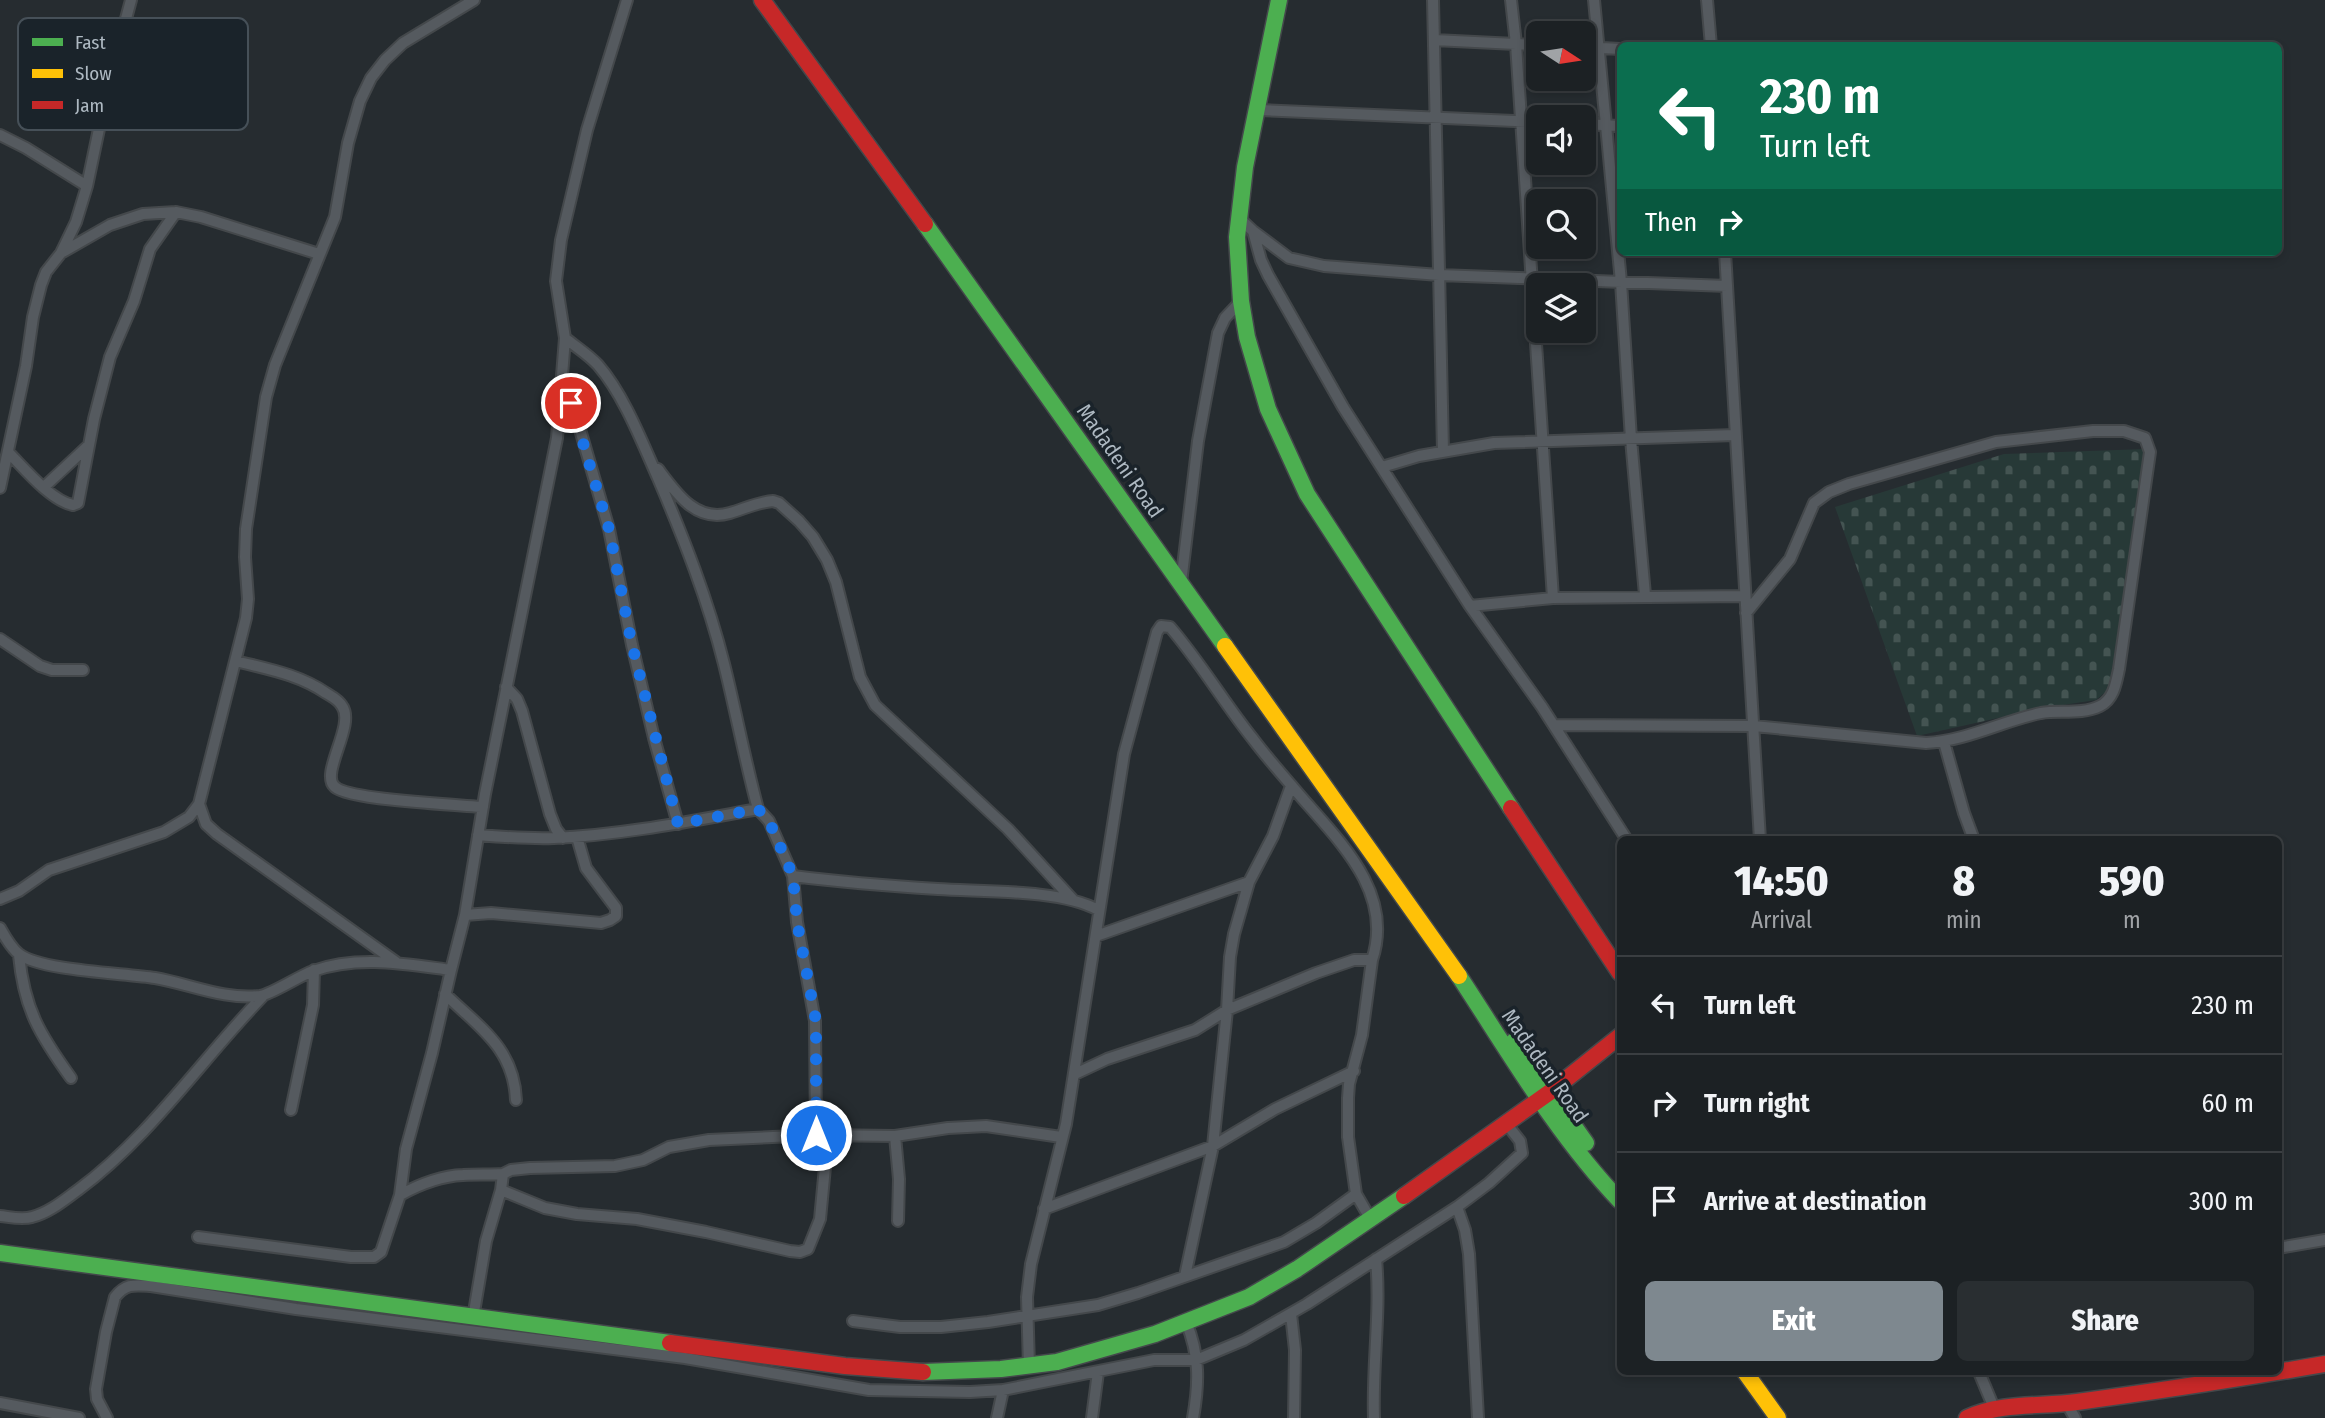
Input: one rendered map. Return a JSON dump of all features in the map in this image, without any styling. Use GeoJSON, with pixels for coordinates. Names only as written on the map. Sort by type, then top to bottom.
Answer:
{"type":"FeatureCollection","features":[{"type":"Feature","properties":{"kind":"street"},"geometry":{"type":"LineString","coordinates":[[126,18],[131,0]]}},
{"type":"Feature","properties":{"kind":"street"},"geometry":{"type":"LineString","coordinates":[[0,899],[19,891],[49,870],[164,832],[189,817],[199,804],[246,618],[246,529],[266,397],[275,365],[335,217],[348,143],[360,101],[371,78],[403,43],[474,0]]}},
{"type":"Feature","properties":{"kind":"street"},"geometry":{"type":"LineString","coordinates":[[198,1237],[351,1257],[374,1257],[381,1252],[400,1195],[406,1149],[465,915],[506,687],[557,438],[565,338],[556,281],[561,240],[587,130],[627,0]]}},
{"type":"Feature","properties":{"kind":"street","name":"Madadeni Road"},"geometry":{"type":"LineString","coordinates":[[762,0],[914,207],[1441,948],[1545,1095],[1600,1179],[1617,1196]]}},
{"type":"Feature","properties":{"kind":"street"},"geometry":{"type":"LineString","coordinates":[[1279,0],[1238,217],[1237,237],[1241,301],[1247,337],[1268,409],[1307,494],[1517,820],[1617,969]]}},
{"type":"Feature","properties":{"kind":"street"},"geometry":{"type":"LineString","coordinates":[[1433,0],[1443,451]]}},
{"type":"Feature","properties":{"kind":"street"},"geometry":{"type":"LineString","coordinates":[[1511,0],[1523,122],[1531,273]]}},
{"type":"Feature","properties":{"kind":"street"},"geometry":{"type":"LineString","coordinates":[[1594,0],[1617,240]]}},
{"type":"Feature","properties":{"kind":"street"},"geometry":{"type":"LineString","coordinates":[[1707,0],[1711,42]]}},
{"type":"Feature","properties":{"kind":"street"},"geometry":{"type":"LineString","coordinates":[[1434,40],[1526,44]]}},
{"type":"Feature","properties":{"kind":"street"},"geometry":{"type":"LineString","coordinates":[[1597,48],[1617,49]]}},
{"type":"Feature","properties":{"kind":"street"},"geometry":{"type":"LineString","coordinates":[[1258,110],[1523,122]]}},
{"type":"Feature","properties":{"kind":"street"},"geometry":{"type":"LineString","coordinates":[[1596,125],[1617,126]]}},
{"type":"Feature","properties":{"kind":"street"},"geometry":{"type":"LineString","coordinates":[[0,488],[41,285],[76,222],[99,130]]}},
{"type":"Feature","properties":{"kind":"street"},"geometry":{"type":"LineString","coordinates":[[0,135],[87,186]]}},
{"type":"Feature","properties":{"kind":"street"},"geometry":{"type":"LineString","coordinates":[[61,253],[110,225],[144,214],[176,212],[201,217],[319,254]]}},
{"type":"Feature","properties":{"kind":"street"},"geometry":{"type":"LineString","coordinates":[[8,452],[67,504],[78,503],[110,357],[134,301],[147,258],[176,212]]}},
{"type":"Feature","properties":{"kind":"street"},"geometry":{"type":"LineString","coordinates":[[1238,217],[1280,252],[1299,261],[1325,266],[1526,280]]}},
{"type":"Feature","properties":{"kind":"street"},"geometry":{"type":"LineString","coordinates":[[1253,231],[1261,260],[1280,299],[1343,407],[1470,606],[1554,724],[1624,836]]}},
{"type":"Feature","properties":{"kind":"street"},"geometry":{"type":"LineString","coordinates":[[1619,256],[1645,595]]}},
{"type":"Feature","properties":{"kind":"street"},"geometry":{"type":"LineString","coordinates":[[1725,256],[1760,836]]}},
{"type":"Feature","properties":{"kind":"street"},"geometry":{"type":"LineString","coordinates":[[1596,281],[1727,286]]}},
{"type":"Feature","properties":{"kind":"street"},"geometry":{"type":"LineString","coordinates":[[1181,583],[1198,441],[1218,333],[1225,318],[1241,301]]}},
{"type":"Feature","properties":{"kind":"street"},"geometry":{"type":"LineString","coordinates":[[565,338],[597,363],[648,456],[690,556],[709,610],[758,809],[769,821],[793,876],[797,922],[816,1021],[816,1135]]}},
{"type":"Feature","properties":{"kind":"street"},"geometry":{"type":"LineString","coordinates":[[1535,343],[1553,597]]}},
{"type":"Feature","properties":{"kind":"street"},"geometry":{"type":"LineString","coordinates":[[563,384],[579,426],[609,529],[632,645],[678,824]]}},
{"type":"Feature","properties":{"kind":"street"},"geometry":{"type":"LineString","coordinates":[[1554,724],[1754,726],[1876,739],[1944,742],[2042,713],[2085,710],[2099,706],[2108,700],[2115,689],[2119,669],[2150,452],[2145,438],[2124,431],[2093,431],[1996,442],[1829,492],[1814,503],[1790,559],[1746,613]]}},
{"type":"Feature","properties":{"kind":"street"},"geometry":{"type":"LineString","coordinates":[[1382,467],[1443,451],[1494,443],[1735,435]]}},
{"type":"Feature","properties":{"kind":"street"},"geometry":{"type":"LineString","coordinates":[[44,486],[89,445]]}},
{"type":"Feature","properties":{"kind":"street"},"geometry":{"type":"LineString","coordinates":[[648,456],[685,502],[702,513],[722,515],[773,501],[799,521],[827,560],[836,582],[860,677],[876,705],[1008,829],[1074,900]]}},
{"type":"Feature","properties":{"kind":"street"},"geometry":{"type":"LineString","coordinates":[[1470,606],[1553,597],[1745,596]]}},
{"type":"Feature","properties":{"kind":"street"},"geometry":{"type":"LineString","coordinates":[[1029,1367],[1027,1316],[1031,1264],[1066,1124],[1124,754],[1157,632],[1161,626],[1170,627],[1188,647],[1252,738],[1291,786],[1334,832],[1363,878],[1373,901],[1378,921],[1378,941],[1372,961],[1365,1018],[1349,1084],[1349,1137],[1356,1194],[1371,1220]]}},
{"type":"Feature","properties":{"kind":"street"},"geometry":{"type":"LineString","coordinates":[[0,639],[40,666],[52,670],[83,670]]}},
{"type":"Feature","properties":{"kind":"street"},"geometry":{"type":"LineString","coordinates":[[236,661],[310,682],[342,705],[345,723],[331,772],[334,787],[344,792],[382,798],[483,807]]}},
{"type":"Feature","properties":{"kind":"street"},"geometry":{"type":"LineString","coordinates":[[506,687],[517,699],[522,711],[550,814],[563,838]]}},
{"type":"Feature","properties":{"kind":"street"},"geometry":{"type":"LineString","coordinates":[[1944,742],[1973,836]]}},
{"type":"Feature","properties":{"kind":"street"},"geometry":{"type":"LineString","coordinates":[[1185,1276],[1213,1146],[1234,934],[1250,882],[1273,836],[1291,786]]}},
{"type":"Feature","properties":{"kind":"street"},"geometry":{"type":"LineString","coordinates":[[199,804],[206,824],[217,834],[396,962]]}},
{"type":"Feature","properties":{"kind":"street"},"geometry":{"type":"LineString","coordinates":[[478,835],[577,837],[678,824],[758,809]]}},
{"type":"Feature","properties":{"kind":"street"},"geometry":{"type":"LineString","coordinates":[[465,915],[491,913],[601,923],[616,916],[616,908],[586,868],[577,837]]}},
{"type":"Feature","properties":{"kind":"street"},"geometry":{"type":"LineString","coordinates":[[793,876],[868,884],[1051,896],[1074,900],[1098,910]]}},
{"type":"Feature","properties":{"kind":"street"},"geometry":{"type":"LineString","coordinates":[[1096,936],[1250,882]]}},
{"type":"Feature","properties":{"kind":"street"},"geometry":{"type":"LineString","coordinates":[[0,928],[19,955],[22,984],[44,1041],[71,1078]]}},
{"type":"Feature","properties":{"kind":"street"},"geometry":{"type":"LineString","coordinates":[[19,955],[58,967],[177,982],[220,994],[263,996]]}},
{"type":"Feature","properties":{"kind":"street"},"geometry":{"type":"LineString","coordinates":[[1075,1074],[1107,1059],[1195,1030],[1227,1010],[1285,984],[1354,960],[1372,961]]}},
{"type":"Feature","properties":{"kind":"street"},"geometry":{"type":"LineString","coordinates":[[0,1216],[24,1219],[35,1217],[97,1176],[136,1140],[263,996],[314,971],[357,961],[396,962],[451,970]]}},
{"type":"Feature","properties":{"kind":"street"},"geometry":{"type":"LineString","coordinates":[[291,1110],[313,1005],[314,971]]}},
{"type":"Feature","properties":{"kind":"street"},"geometry":{"type":"LineString","coordinates":[[445,994],[492,1038],[504,1053],[516,1086],[516,1100]]}},
{"type":"Feature","properties":{"kind":"street"},"geometry":{"type":"LineString","coordinates":[[107,1418],[97,1399],[99,1370],[115,1297],[122,1288],[130,1285],[399,1315],[473,1318],[882,1370],[919,1372],[1029,1367],[1057,1362],[1133,1341],[1249,1297],[1371,1220],[1545,1095],[1617,1038]]}},
{"type":"Feature","properties":{"kind":"street"},"geometry":{"type":"LineString","coordinates":[[1044,1209],[1213,1146],[1275,1109],[1353,1071]]}},
{"type":"Feature","properties":{"kind":"street"},"geometry":{"type":"LineString","coordinates":[[0,1253],[869,1390],[1003,1390],[1154,1360],[1196,1360],[1244,1340],[1291,1314],[1457,1207],[1489,1183],[1521,1155],[1522,1145],[1505,1122]]}},
{"type":"Feature","properties":{"kind":"street"},"geometry":{"type":"LineString","coordinates":[[400,1195],[421,1184],[441,1178],[503,1174],[511,1170],[530,1168],[624,1165],[643,1160],[669,1147],[696,1142],[816,1135],[895,1136],[948,1128],[986,1126],[1061,1137]]}},
{"type":"Feature","properties":{"kind":"street"},"geometry":{"type":"LineString","coordinates":[[501,1190],[544,1208],[660,1223],[800,1252],[808,1249],[820,1219],[828,1136]]}},
{"type":"Feature","properties":{"kind":"street"},"geometry":{"type":"LineString","coordinates":[[895,1136],[899,1180],[898,1221]]}},
{"type":"Feature","properties":{"kind":"street"},"geometry":{"type":"LineString","coordinates":[[473,1318],[486,1241],[503,1174]]}},
{"type":"Feature","properties":{"kind":"street"},"geometry":{"type":"LineString","coordinates":[[853,1321],[921,1327],[988,1322],[1098,1305],[1284,1242],[1356,1194]]}},
{"type":"Feature","properties":{"kind":"street"},"geometry":{"type":"LineString","coordinates":[[1457,1207],[1469,1254],[1478,1418]]}},
{"type":"Feature","properties":{"kind":"street"},"geometry":{"type":"LineString","coordinates":[[2282,1247],[2325,1240]]}},
{"type":"Feature","properties":{"kind":"street"},"geometry":{"type":"LineString","coordinates":[[1374,1418],[1378,1283],[1376,1259]]}},
{"type":"Feature","properties":{"kind":"street"},"geometry":{"type":"LineString","coordinates":[[1291,1314],[1296,1350],[1294,1418]]}},
{"type":"Feature","properties":{"kind":"street"},"geometry":{"type":"LineString","coordinates":[[1186,1322],[1192,1335],[1199,1376],[1193,1418]]}},
{"type":"Feature","properties":{"kind":"street"},"geometry":{"type":"LineString","coordinates":[[2282,1372],[2325,1364]]}},
{"type":"Feature","properties":{"kind":"street"},"geometry":{"type":"LineString","coordinates":[[1092,1418],[1098,1372]]}},
{"type":"Feature","properties":{"kind":"street"},"geometry":{"type":"LineString","coordinates":[[1747,1375],[1778,1418]]}},
{"type":"Feature","properties":{"kind":"street"},"geometry":{"type":"LineString","coordinates":[[1980,1375],[1994,1408]]}},
{"type":"Feature","properties":{"kind":"street"},"geometry":{"type":"LineString","coordinates":[[1968,1418],[1994,1408],[2071,1411],[2266,1375]]}},
{"type":"Feature","properties":{"kind":"street"},"geometry":{"type":"LineString","coordinates":[[998,1418],[1003,1390]]}},
{"type":"Feature","properties":{"kind":"street"},"geometry":{"type":"LineString","coordinates":[[0,1403],[79,1418]]}},
{"type":"Feature","properties":{"kind":"green space"},"geometry":{"type":"Polygon","coordinates":[[[2146,449],[2109,689],[2096,700],[2043,708],[1917,736],[1835,507],[2004,454],[2146,449]]]}},
{"type":"Feature","properties":{"kind":"traffic: fast"},"geometry":{"type":"LineString","coordinates":[[1279,0],[1245,167],[1237,237],[1241,301],[1247,337],[1268,409],[1307,494],[1511,808]]}},
{"type":"Feature","properties":{"kind":"traffic: fast"},"geometry":{"type":"LineString","coordinates":[[925,224],[1225,646]]}},
{"type":"Feature","properties":{"kind":"traffic: fast"},"geometry":{"type":"LineString","coordinates":[[1459,976],[1555,1121],[1617,1198]]}},
{"type":"Feature","properties":{"kind":"traffic: fast"},"geometry":{"type":"LineString","coordinates":[[1514,1041],[1586,1143]]}},
{"type":"Feature","properties":{"kind":"traffic: fast"},"geometry":{"type":"LineString","coordinates":[[923,1372],[1001,1369],[1057,1362],[1155,1334],[1249,1297],[1297,1269],[1404,1196]]}},
{"type":"Feature","properties":{"kind":"traffic: fast"},"geometry":{"type":"LineString","coordinates":[[0,1253],[670,1343]]}},
{"type":"Feature","properties":{"kind":"traffic: slow"},"geometry":{"type":"LineString","coordinates":[[1225,646],[1459,976]]}},
{"type":"Feature","properties":{"kind":"traffic: slow"},"geometry":{"type":"LineString","coordinates":[[1747,1375],[1778,1418]]}},
{"type":"Feature","properties":{"kind":"traffic: jam"},"geometry":{"type":"LineString","coordinates":[[762,0],[925,224]]}},
{"type":"Feature","properties":{"kind":"traffic: jam"},"geometry":{"type":"LineString","coordinates":[[1511,808],[1617,968]]}},
{"type":"Feature","properties":{"kind":"traffic: jam"},"geometry":{"type":"LineString","coordinates":[[1404,1196],[1550,1092],[1617,1038]]}},
{"type":"Feature","properties":{"kind":"traffic: jam"},"geometry":{"type":"LineString","coordinates":[[670,1343],[845,1366],[923,1372]]}},
{"type":"Feature","properties":{"kind":"traffic: jam"},"geometry":{"type":"LineString","coordinates":[[2282,1371],[2325,1364]]}},
{"type":"Feature","properties":{"kind":"traffic: jam"},"geometry":{"type":"LineString","coordinates":[[1967,1418],[2007,1407],[2108,1398],[2257,1375]]}},
{"type":"Feature","properties":{"kind":"route"},"geometry":{"type":"LineString","coordinates":[[571,403],[609,529],[632,645],[678,824],[758,809],[769,821],[793,876],[797,922],[816,1021],[816,1135]]}}]}
